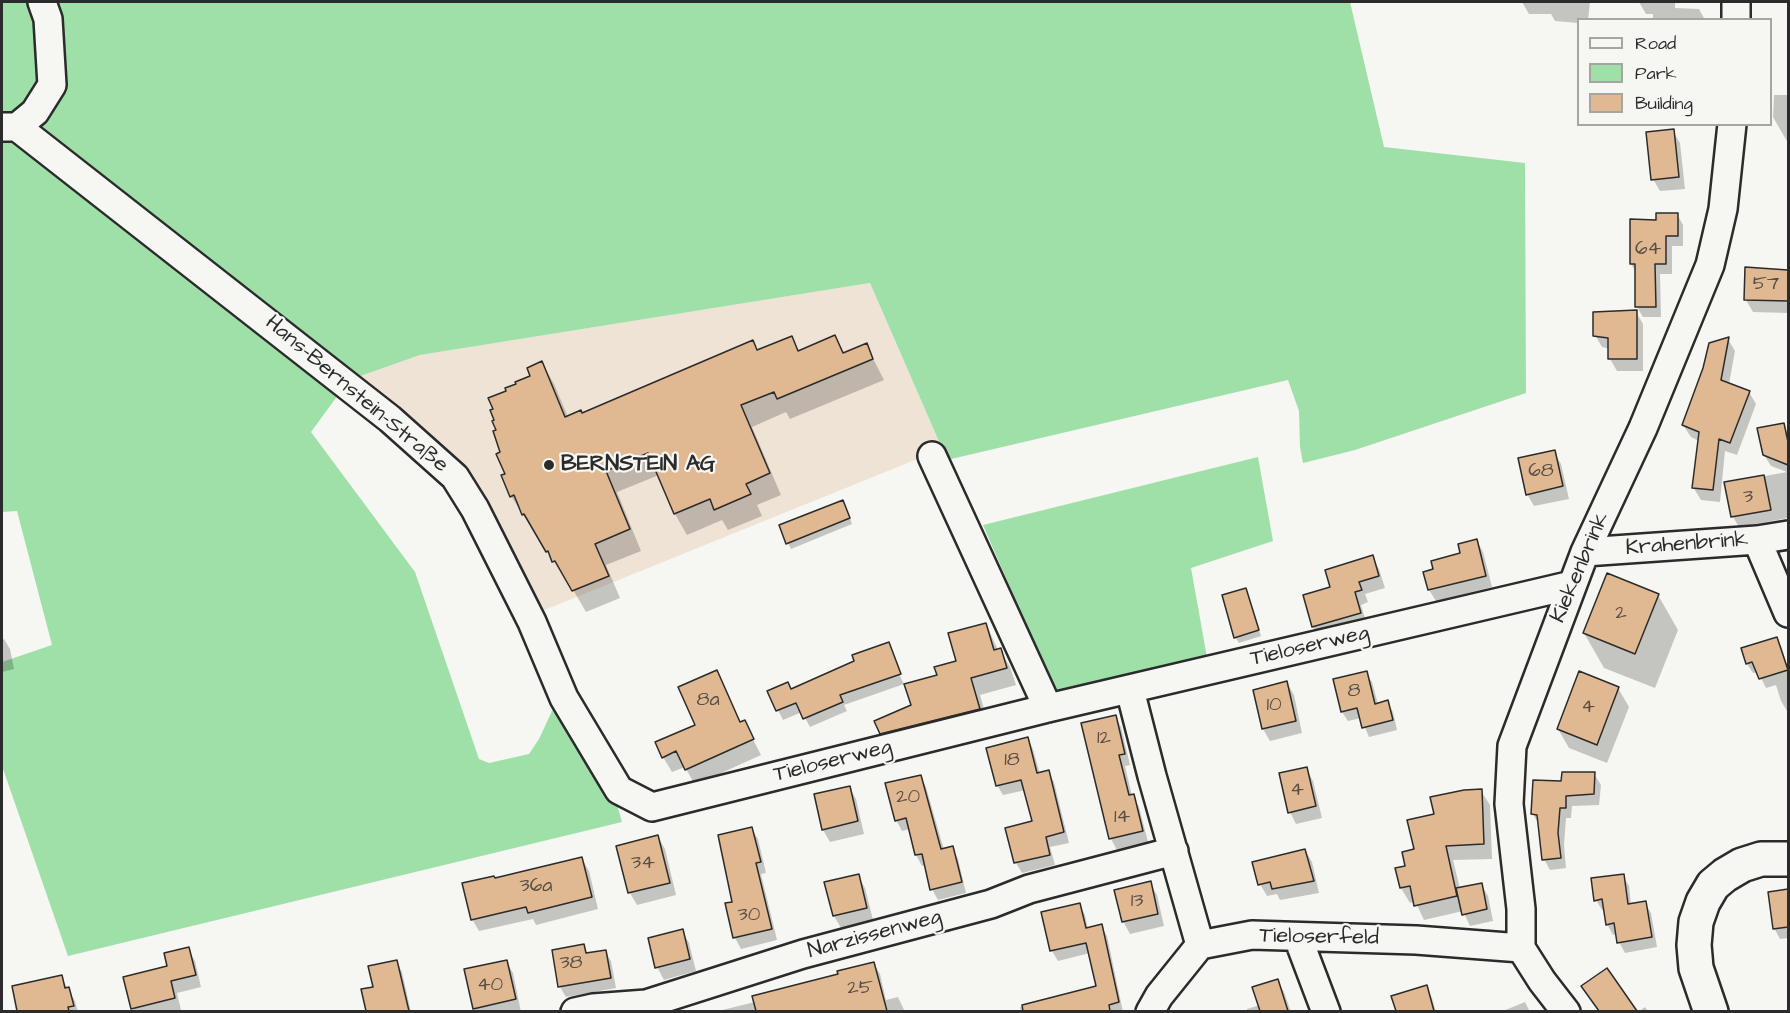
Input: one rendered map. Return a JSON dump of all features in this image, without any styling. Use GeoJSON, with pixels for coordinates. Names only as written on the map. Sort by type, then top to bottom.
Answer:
{"type":"FeatureCollection","features":[{"type":"Feature","properties":{"kind":"main road"},"geometry":{"type":"LineString","coordinates":[[1711,1011],[1695,968],[1696,922],[1704,902],[1713,885],[1742,865],[1761,859],[1788,859]]}},
{"type":"Feature","properties":{"kind":"street"},"geometry":{"type":"LineString","coordinates":[[9,127],[35,112],[52,85],[48,19],[42,2]]}},
{"type":"Feature","properties":{"kind":"street"},"geometry":{"type":"LineString","coordinates":[[1736,2],[1736,18]]}},
{"type":"Feature","properties":{"kind":"street","name":"Kiekenbrink"},"geometry":{"type":"LineString","coordinates":[[1521,948],[1521,909],[1509,804],[1512,746],[1585,552],[1643,428],[1710,265],[1723,209],[1732,126]]}},
{"type":"Feature","properties":{"kind":"street","name":"Hans-Bernstein-Straße"},"geometry":{"type":"LineString","coordinates":[[9,127],[390,418],[454,477],[475,509],[532,622],[564,698],[600,759],[619,790],[652,807]]}},
{"type":"Feature","properties":{"kind":"street"},"geometry":{"type":"LineString","coordinates":[[932,456],[1048,708]]}},
{"type":"Feature","properties":{"kind":"street","name":"Krahenbrink"},"geometry":{"type":"LineString","coordinates":[[1585,552],[1757,540],[1788,535]]}},
{"type":"Feature","properties":{"kind":"street"},"geometry":{"type":"LineString","coordinates":[[1757,540],[1788,612]]}},
{"type":"Feature","properties":{"kind":"street","name":"Tieloserweg"},"geometry":{"type":"LineString","coordinates":[[652,807],[1048,708],[1572,585]]}},
{"type":"Feature","properties":{"kind":"street"},"geometry":{"type":"LineString","coordinates":[[1130,690],[1200,945],[1149,1011]]}},
{"type":"Feature","properties":{"kind":"street","name":"Narzissenweg"},"geometry":{"type":"LineString","coordinates":[[575,1011],[593,1008],[647,1008],[803,954],[991,904],[1029,890],[1174,851]]}},
{"type":"Feature","properties":{"kind":"street","name":"Tieloserfeld"},"geometry":{"type":"LineString","coordinates":[[1200,945],[1252,936],[1416,940],[1521,948]]}},
{"type":"Feature","properties":{"kind":"street"},"geometry":{"type":"LineString","coordinates":[[1298,938],[1326,1011]]}},
{"type":"Feature","properties":{"kind":"street"},"geometry":{"type":"LineString","coordinates":[[1521,948],[1542,981],[1566,1011]]}},
{"type":"Feature","properties":{"kind":"shaded area"},"geometry":{"type":"Polygon","coordinates":[[[870,283],[942,449],[537,613],[493,522],[357,377],[420,355],[870,283]]]}},
{"type":"Feature","properties":{"kind":"green space"},"geometry":{"type":"Polygon","coordinates":[[[2,2],[1350,2],[1384,147],[1525,163],[1526,393],[1355,450],[1303,463],[1299,411],[1288,380],[947,460],[870,283],[420,355],[349,380],[311,432],[415,572],[479,759],[489,763],[529,754],[539,739],[559,696],[613,791],[622,822],[68,956],[2,766],[2,662],[52,645],[17,511],[2,512],[2,2]]]}},
{"type":"Feature","properties":{"kind":"green space"},"geometry":{"type":"Polygon","coordinates":[[[1258,457],[1273,541],[1191,568],[1208,663],[1066,695],[1054,689],[983,525],[1258,457]]]}},
{"type":"Feature","properties":{"kind":"building"},"geometry":{"type":"Polygon","coordinates":[[[1674,129],[1679,177],[1651,180],[1646,132],[1674,129]]]}},
{"type":"Feature","properties":{"kind":"building"},"geometry":{"type":"Polygon","coordinates":[[[1656,213],[1678,213],[1678,236],[1666,236],[1666,264],[1655,264],[1656,307],[1635,307],[1635,264],[1630,264],[1630,219],[1656,220],[1656,213]]]}},
{"type":"Feature","properties":{"kind":"building"},"geometry":{"type":"Polygon","coordinates":[[[1745,267],[1788,270],[1788,301],[1744,300],[1745,267]]]}},
{"type":"Feature","properties":{"kind":"building"},"geometry":{"type":"Polygon","coordinates":[[[1637,310],[1637,359],[1608,359],[1608,338],[1593,336],[1593,312],[1637,310]]]}},
{"type":"Feature","properties":{"kind":"building","name":"BERNSTEIN AG"},"geometry":{"type":"Polygon","coordinates":[[[835,335],[843,353],[867,343],[873,359],[777,399],[774,392],[741,405],[770,473],[746,484],[751,494],[714,510],[710,499],[674,514],[648,453],[606,471],[630,529],[595,544],[609,576],[572,591],[555,561],[552,562],[548,551],[546,552],[524,514],[522,515],[514,495],[510,497],[501,475],[505,474],[496,454],[500,452],[493,431],[496,430],[490,410],[493,409],[488,398],[506,391],[505,388],[530,376],[527,368],[542,361],[565,417],[581,410],[582,413],[753,340],[757,350],[792,336],[798,351],[835,335]]]}},
{"type":"Feature","properties":{"kind":"building"},"geometry":{"type":"Polygon","coordinates":[[[1729,337],[1721,380],[1750,391],[1730,443],[1719,439],[1713,490],[1692,488],[1699,432],[1682,425],[1703,368],[1709,343],[1729,337]]]}},
{"type":"Feature","properties":{"kind":"building"},"geometry":{"type":"Polygon","coordinates":[[[1784,423],[1788,442],[1788,465],[1763,455],[1757,428],[1784,423]]]}},
{"type":"Feature","properties":{"kind":"building"},"geometry":{"type":"Polygon","coordinates":[[[1555,450],[1563,486],[1526,495],[1518,458],[1555,450]]]}},
{"type":"Feature","properties":{"kind":"building"},"geometry":{"type":"Polygon","coordinates":[[[1764,475],[1771,510],[1731,517],[1724,482],[1764,475]]]}},
{"type":"Feature","properties":{"kind":"building"},"geometry":{"type":"Polygon","coordinates":[[[843,500],[850,518],[786,544],[779,525],[843,500]]]}},
{"type":"Feature","properties":{"kind":"building"},"geometry":{"type":"Polygon","coordinates":[[[1477,539],[1486,576],[1428,590],[1423,572],[1433,569],[1431,561],[1460,553],[1458,544],[1477,539]]]}},
{"type":"Feature","properties":{"kind":"building"},"geometry":{"type":"Polygon","coordinates":[[[1373,555],[1379,576],[1359,582],[1362,590],[1355,592],[1361,613],[1312,627],[1303,595],[1330,587],[1325,570],[1373,555]]]}},
{"type":"Feature","properties":{"kind":"building"},"geometry":{"type":"Polygon","coordinates":[[[1607,573],[1659,594],[1635,654],[1583,633],[1607,573]]]}},
{"type":"Feature","properties":{"kind":"building"},"geometry":{"type":"Polygon","coordinates":[[[1246,588],[1259,630],[1234,638],[1222,595],[1246,588]]]}},
{"type":"Feature","properties":{"kind":"building"},"geometry":{"type":"Polygon","coordinates":[[[986,623],[994,650],[1001,648],[1007,668],[971,678],[980,709],[880,734],[874,721],[911,705],[904,684],[937,675],[934,667],[956,661],[948,633],[986,623]]]}},
{"type":"Feature","properties":{"kind":"building"},"geometry":{"type":"Polygon","coordinates":[[[1777,637],[1788,670],[1759,679],[1752,662],[1746,664],[1741,648],[1777,637]]]}},
{"type":"Feature","properties":{"kind":"building"},"geometry":{"type":"Polygon","coordinates":[[[889,642],[901,674],[840,695],[843,702],[803,719],[796,703],[776,711],[767,691],[788,682],[791,689],[854,661],[852,655],[889,642]]]}},
{"type":"Feature","properties":{"kind":"building"},"geometry":{"type":"Polygon","coordinates":[[[717,670],[740,722],[745,720],[754,739],[685,770],[676,751],[662,758],[655,742],[695,725],[678,687],[717,670]]]}},
{"type":"Feature","properties":{"kind":"building"},"geometry":{"type":"Polygon","coordinates":[[[1367,671],[1375,704],[1388,700],[1393,720],[1362,728],[1357,708],[1341,712],[1333,679],[1367,671]]]}},
{"type":"Feature","properties":{"kind":"building"},"geometry":{"type":"Polygon","coordinates":[[[1579,671],[1619,687],[1597,745],[1557,729],[1579,671]]]}},
{"type":"Feature","properties":{"kind":"building"},"geometry":{"type":"Polygon","coordinates":[[[1287,681],[1296,721],[1262,729],[1253,690],[1287,681]]]}},
{"type":"Feature","properties":{"kind":"building"},"geometry":{"type":"Polygon","coordinates":[[[1116,715],[1125,754],[1119,755],[1129,795],[1134,794],[1143,831],[1109,839],[1081,723],[1116,715]]]}},
{"type":"Feature","properties":{"kind":"building"},"geometry":{"type":"Polygon","coordinates":[[[1028,737],[1037,773],[1049,770],[1064,832],[1046,837],[1050,855],[1014,863],[1005,828],[1032,821],[1021,780],[996,786],[986,748],[1028,737]]]}},
{"type":"Feature","properties":{"kind":"building"},"geometry":{"type":"Polygon","coordinates":[[[1307,767],[1316,806],[1288,813],[1279,773],[1307,767]]]}},
{"type":"Feature","properties":{"kind":"building"},"geometry":{"type":"Polygon","coordinates":[[[1562,772],[1595,772],[1594,794],[1566,796],[1566,808],[1560,808],[1558,833],[1561,858],[1542,860],[1537,815],[1531,814],[1533,780],[1561,781],[1562,772]]]}},
{"type":"Feature","properties":{"kind":"building"},"geometry":{"type":"Polygon","coordinates":[[[921,775],[941,849],[953,846],[962,882],[930,890],[922,854],[915,855],[906,818],[895,821],[885,783],[921,775]]]}},
{"type":"Feature","properties":{"kind":"building"},"geometry":{"type":"Polygon","coordinates":[[[850,786],[858,821],[822,830],[814,794],[850,786]]]}},
{"type":"Feature","properties":{"kind":"building"},"geometry":{"type":"Polygon","coordinates":[[[1482,789],[1484,844],[1446,846],[1457,896],[1414,906],[1410,886],[1400,888],[1395,868],[1405,866],[1402,852],[1414,849],[1407,820],[1434,814],[1430,797],[1482,789]]]}},
{"type":"Feature","properties":{"kind":"building"},"geometry":{"type":"Polygon","coordinates":[[[752,827],[761,862],[756,863],[772,929],[733,938],[725,903],[732,902],[718,835],[752,827]]]}},
{"type":"Feature","properties":{"kind":"building"},"geometry":{"type":"Polygon","coordinates":[[[658,835],[670,883],[628,893],[616,846],[658,835]]]}},
{"type":"Feature","properties":{"kind":"building"},"geometry":{"type":"Polygon","coordinates":[[[1305,849],[1314,881],[1272,889],[1270,882],[1258,885],[1252,862],[1305,849]]]}},
{"type":"Feature","properties":{"kind":"building"},"geometry":{"type":"Polygon","coordinates":[[[582,857],[592,897],[528,913],[526,907],[471,920],[462,883],[494,876],[495,878],[582,857]]]}},
{"type":"Feature","properties":{"kind":"building"},"geometry":{"type":"Polygon","coordinates":[[[859,874],[867,908],[833,916],[824,882],[859,874]]]}},
{"type":"Feature","properties":{"kind":"building"},"geometry":{"type":"Polygon","coordinates":[[[1624,874],[1628,904],[1646,901],[1652,937],[1617,943],[1614,923],[1606,925],[1602,899],[1594,901],[1591,878],[1624,874]]]}},
{"type":"Feature","properties":{"kind":"building"},"geometry":{"type":"Polygon","coordinates":[[[1151,881],[1158,914],[1122,922],[1114,890],[1151,881]]]}},
{"type":"Feature","properties":{"kind":"building"},"geometry":{"type":"Polygon","coordinates":[[[1482,883],[1487,909],[1462,915],[1456,888],[1482,883]]]}},
{"type":"Feature","properties":{"kind":"building"},"geometry":{"type":"Polygon","coordinates":[[[1788,889],[1788,927],[1773,929],[1768,892],[1788,889]]]}},
{"type":"Feature","properties":{"kind":"building"},"geometry":{"type":"Polygon","coordinates":[[[1080,903],[1086,928],[1102,924],[1119,1002],[1109,1005],[1110,1011],[1023,1011],[1022,1005],[1096,986],[1086,943],[1050,951],[1041,912],[1080,903]]]}},
{"type":"Feature","properties":{"kind":"building"},"geometry":{"type":"Polygon","coordinates":[[[683,929],[690,959],[655,968],[648,938],[683,929]]]}},
{"type":"Feature","properties":{"kind":"building"},"geometry":{"type":"Polygon","coordinates":[[[584,944],[586,953],[606,950],[611,978],[558,987],[552,950],[584,944]]]}},
{"type":"Feature","properties":{"kind":"building"},"geometry":{"type":"Polygon","coordinates":[[[189,947],[196,975],[171,981],[175,998],[131,1009],[123,977],[167,966],[164,953],[189,947]]]}},
{"type":"Feature","properties":{"kind":"building"},"geometry":{"type":"Polygon","coordinates":[[[397,960],[409,1011],[366,1011],[361,989],[373,987],[368,966],[397,960]]]}},
{"type":"Feature","properties":{"kind":"building"},"geometry":{"type":"Polygon","coordinates":[[[507,960],[516,999],[473,1009],[464,969],[507,960]]]}},
{"type":"Feature","properties":{"kind":"building"},"geometry":{"type":"Polygon","coordinates":[[[874,962],[887,1011],[756,1011],[752,996],[838,974],[837,971],[874,962]]]}},
{"type":"Feature","properties":{"kind":"building"},"geometry":{"type":"Polygon","coordinates":[[[1607,968],[1637,1011],[1599,1011],[1581,986],[1607,968]]]}},
{"type":"Feature","properties":{"kind":"building"},"geometry":{"type":"Polygon","coordinates":[[[62,975],[65,988],[69,987],[74,1006],[68,1007],[69,1011],[17,1011],[12,986],[62,975]]]}},
{"type":"Feature","properties":{"kind":"building"},"geometry":{"type":"Polygon","coordinates":[[[1278,979],[1288,1011],[1260,1011],[1252,987],[1278,979]]]}},
{"type":"Feature","properties":{"kind":"building"},"geometry":{"type":"Polygon","coordinates":[[[1427,985],[1434,1011],[1396,1011],[1391,996],[1427,985]]]}},
{"type":"Feature","properties":{"kind":"place","name":"BERNSTEIN AG"},"geometry":{"type":"Point","coordinates":[549,465]}}]}
